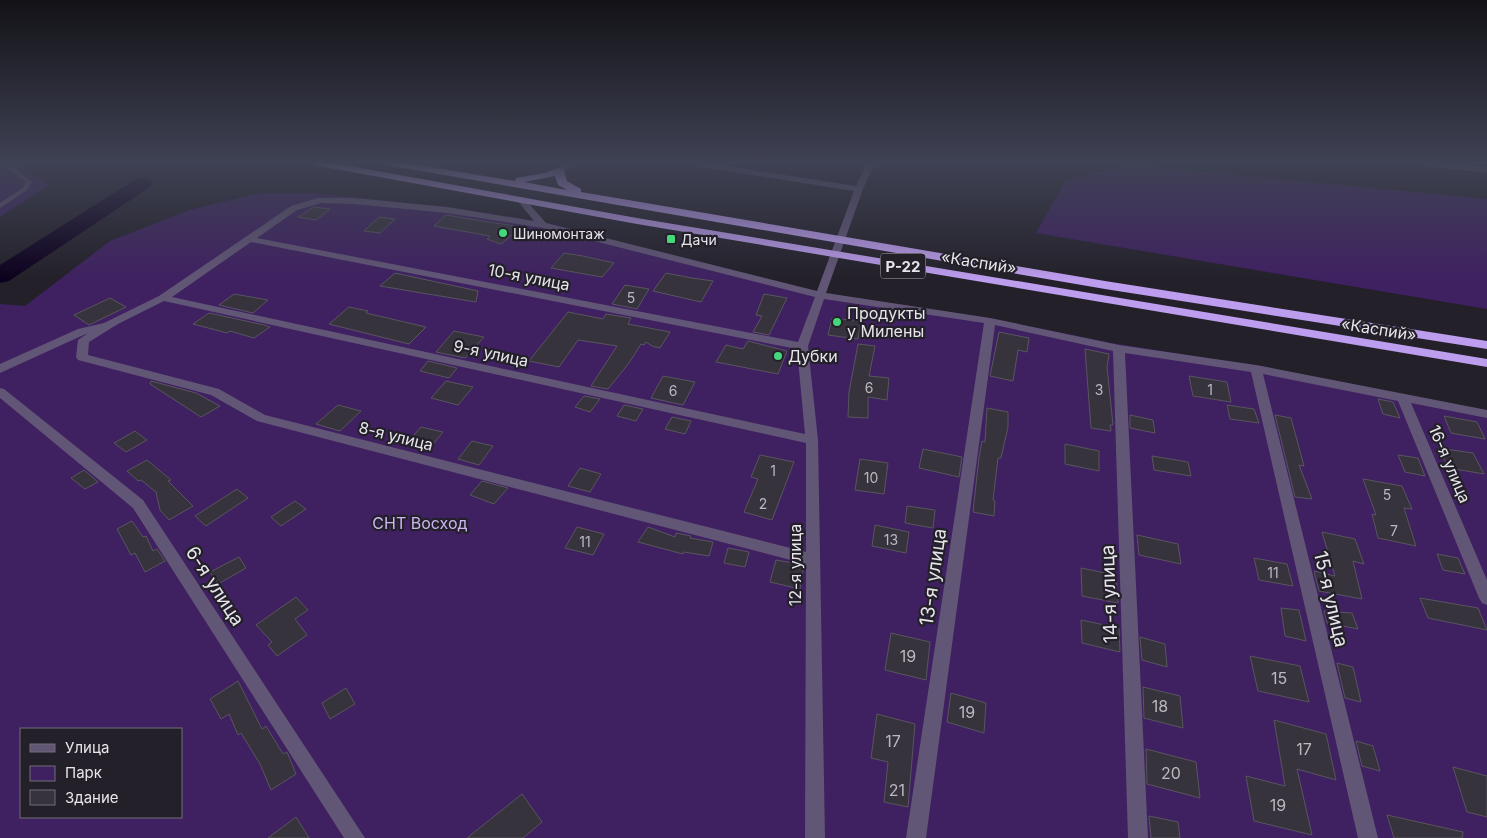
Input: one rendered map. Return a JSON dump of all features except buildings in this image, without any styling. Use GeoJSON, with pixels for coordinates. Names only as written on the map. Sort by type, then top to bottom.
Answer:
{"type":"FeatureCollection","features":[{"type":"Feature","properties":{"kind":"highway","name":"«Каспий»"},"geometry":{"type":"LineString","coordinates":[[533,202],[854,258],[1487,363]]}},
{"type":"Feature","properties":{"kind":"highway","name":"«Каспий»"},"geometry":{"type":"LineString","coordinates":[[626,202],[1105,285],[1487,345]]}},
{"type":"Feature","properties":{"kind":"street","name":"8-я улица"},"geometry":{"type":"LineString","coordinates":[[314,202],[294,208],[163,298],[114,322],[84,340],[82,357],[214,392],[261,418],[812,560]]}},
{"type":"Feature","properties":{"kind":"street","name":"8-я улица"},"geometry":{"type":"LineString","coordinates":[[348,202],[448,210],[543,225],[819,295],[990,321],[1119,348],[1256,369],[1487,414]]}},
{"type":"Feature","properties":{"kind":"street"},"geometry":{"type":"LineString","coordinates":[[523,202],[543,225]]}},
{"type":"Feature","properties":{"kind":"street","name":"12-я улица"},"geometry":{"type":"LineString","coordinates":[[815,838],[812,440],[802,346],[854,202]]}},
{"type":"Feature","properties":{"kind":"street","name":"10-я улица"},"geometry":{"type":"LineString","coordinates":[[249,239],[802,346]]}},
{"type":"Feature","properties":{"kind":"street","name":"9-я улица"},"geometry":{"type":"LineString","coordinates":[[163,298],[812,440]]}},
{"type":"Feature","properties":{"kind":"street","name":"13-я улица"},"geometry":{"type":"LineString","coordinates":[[916,838],[990,321]]}},
{"type":"Feature","properties":{"kind":"street"},"geometry":{"type":"LineString","coordinates":[[0,369],[82,331],[114,322]]}},
{"type":"Feature","properties":{"kind":"street","name":"14-я улица"},"geometry":{"type":"LineString","coordinates":[[1119,348],[1138,838]]}},
{"type":"Feature","properties":{"kind":"street","name":"15-я улица"},"geometry":{"type":"LineString","coordinates":[[1256,369],[1368,838]]}},
{"type":"Feature","properties":{"kind":"street","name":"6-я улица"},"geometry":{"type":"LineString","coordinates":[[0,392],[138,504],[355,838]]}},
{"type":"Feature","properties":{"kind":"street","name":"16-я улица"},"geometry":{"type":"LineString","coordinates":[[1404,399],[1487,598]]}},
{"type":"Feature","properties":{"kind":"green space"},"geometry":{"type":"Polygon","coordinates":[[[0,202],[23,202],[0,217],[0,202]]]}},
{"type":"Feature","properties":{"kind":"green space","name":"СНТ Восход"},"geometry":{"type":"Polygon","coordinates":[[[223,202],[399,202],[446,207],[548,223],[801,290],[983,317],[1112,343],[1249,365],[1487,411],[1487,838],[0,838],[0,304],[25,306],[110,241],[190,210],[223,202]]]}},
{"type":"Feature","properties":{"kind":"green space"},"geometry":{"type":"Polygon","coordinates":[[[1053,202],[1487,202],[1487,309],[1036,233],[1053,202]]]}},
{"type":"Feature","properties":{"kind":"waterway"},"geometry":{"type":"LineString","coordinates":[[0,276],[114,202]]}},
{"type":"Feature","properties":{"kind":"place","name":"Шиномонтаж"},"geometry":{"type":"Point","coordinates":[503,233]}},
{"type":"Feature","properties":{"kind":"place","name":"Дачи"},"geometry":{"type":"Point","coordinates":[671,239]}},
{"type":"Feature","properties":{"kind":"place","name":"Продукты у Милены"},"geometry":{"type":"Point","coordinates":[837,322]}},
{"type":"Feature","properties":{"kind":"place","name":"Дубки"},"geometry":{"type":"Point","coordinates":[778,356]}}]}
